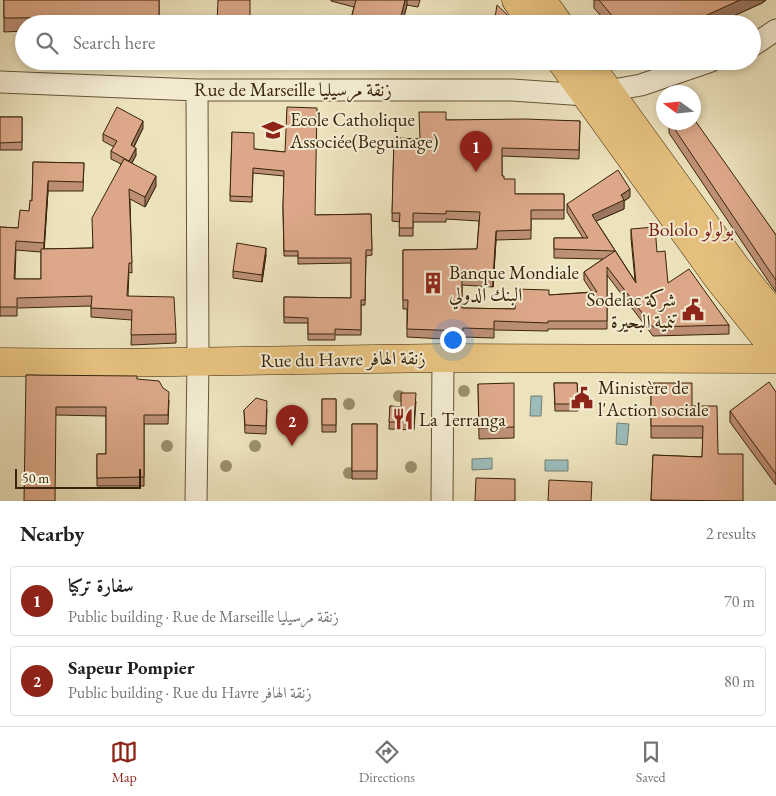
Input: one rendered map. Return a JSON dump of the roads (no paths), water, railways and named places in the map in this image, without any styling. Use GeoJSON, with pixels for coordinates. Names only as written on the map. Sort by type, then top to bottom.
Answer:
{"type":"FeatureCollection","features":[{"type":"Feature","properties":{"kind":"main road"},"geometry":{"type":"LineString","coordinates":[[516,0],[527,15]]}},
{"type":"Feature","properties":{"kind":"main road"},"geometry":{"type":"LineString","coordinates":[[542,0],[553,15]]}},
{"type":"Feature","properties":{"kind":"main road"},"geometry":{"type":"LineString","coordinates":[[571,70],[597,94],[776,317]]}},
{"type":"Feature","properties":{"kind":"main road"},"geometry":{"type":"LineString","coordinates":[[589,70],[597,94],[719,280],[776,352]]}},
{"type":"Feature","properties":{"kind":"main road","name":"Rue du Havre زنقة الهافر"},"geometry":{"type":"LineString","coordinates":[[0,362],[84,363],[443,358],[776,359]]}},
{"type":"Feature","properties":{"kind":"street"},"geometry":{"type":"LineString","coordinates":[[761,40],[776,30]]}},
{"type":"Feature","properties":{"kind":"street","name":"Rue de Marseille زنقة مرسيليا"},"geometry":{"type":"LineString","coordinates":[[0,82],[197,90],[512,90],[597,94],[641,85],[684,70]]}},
{"type":"Feature","properties":{"kind":"street"},"geometry":{"type":"LineString","coordinates":[[196,501],[198,361],[197,90]]}},
{"type":"Feature","properties":{"kind":"street"},"geometry":{"type":"LineString","coordinates":[[442,501],[443,358]]}},
{"type":"Feature","properties":{"kind":"water"},"geometry":{"type":"Polygon","coordinates":[[[531,396],[542,396],[541,416],[530,416],[531,396]]]}},
{"type":"Feature","properties":{"kind":"water"},"geometry":{"type":"Polygon","coordinates":[[[617,423],[629,424],[627,445],[616,444],[617,423]]]}},
{"type":"Feature","properties":{"kind":"water"},"geometry":{"type":"Polygon","coordinates":[[[492,458],[492,469],[472,470],[472,459],[492,458]]]}},
{"type":"Feature","properties":{"kind":"water"},"geometry":{"type":"Polygon","coordinates":[[[545,460],[568,460],[568,471],[545,471],[545,460]]]}},
{"type":"Feature","properties":{"kind":"place","name":"Ecole Catholique Associée(Beguinage)"},"geometry":{"type":"Point","coordinates":[273,130]}},
{"type":"Feature","properties":{"kind":"place","name":"سفارة تركيا"},"geometry":{"type":"Point","coordinates":[476,172]}},
{"type":"Feature","properties":{"kind":"place","name":"Banque Mondiale البنك الدولي"},"geometry":{"type":"Point","coordinates":[433,283]}},
{"type":"Feature","properties":{"kind":"place","name":"Sodelac شركة تنمية البحيرة"},"geometry":{"type":"Point","coordinates":[693,310]}},
{"type":"Feature","properties":{"kind":"place","name":"Ministère de l'Action sociale"},"geometry":{"type":"Point","coordinates":[582,398]}},
{"type":"Feature","properties":{"kind":"place","name":"La Terranga"},"geometry":{"type":"Point","coordinates":[403,419]}},
{"type":"Feature","properties":{"kind":"place","name":"Sapeur Pompier"},"geometry":{"type":"Point","coordinates":[292,446]}},
{"type":"Feature","properties":{"kind":"district","name":"Bololo بولولو"},"geometry":{"type":"Point","coordinates":[691,229]}}]}
